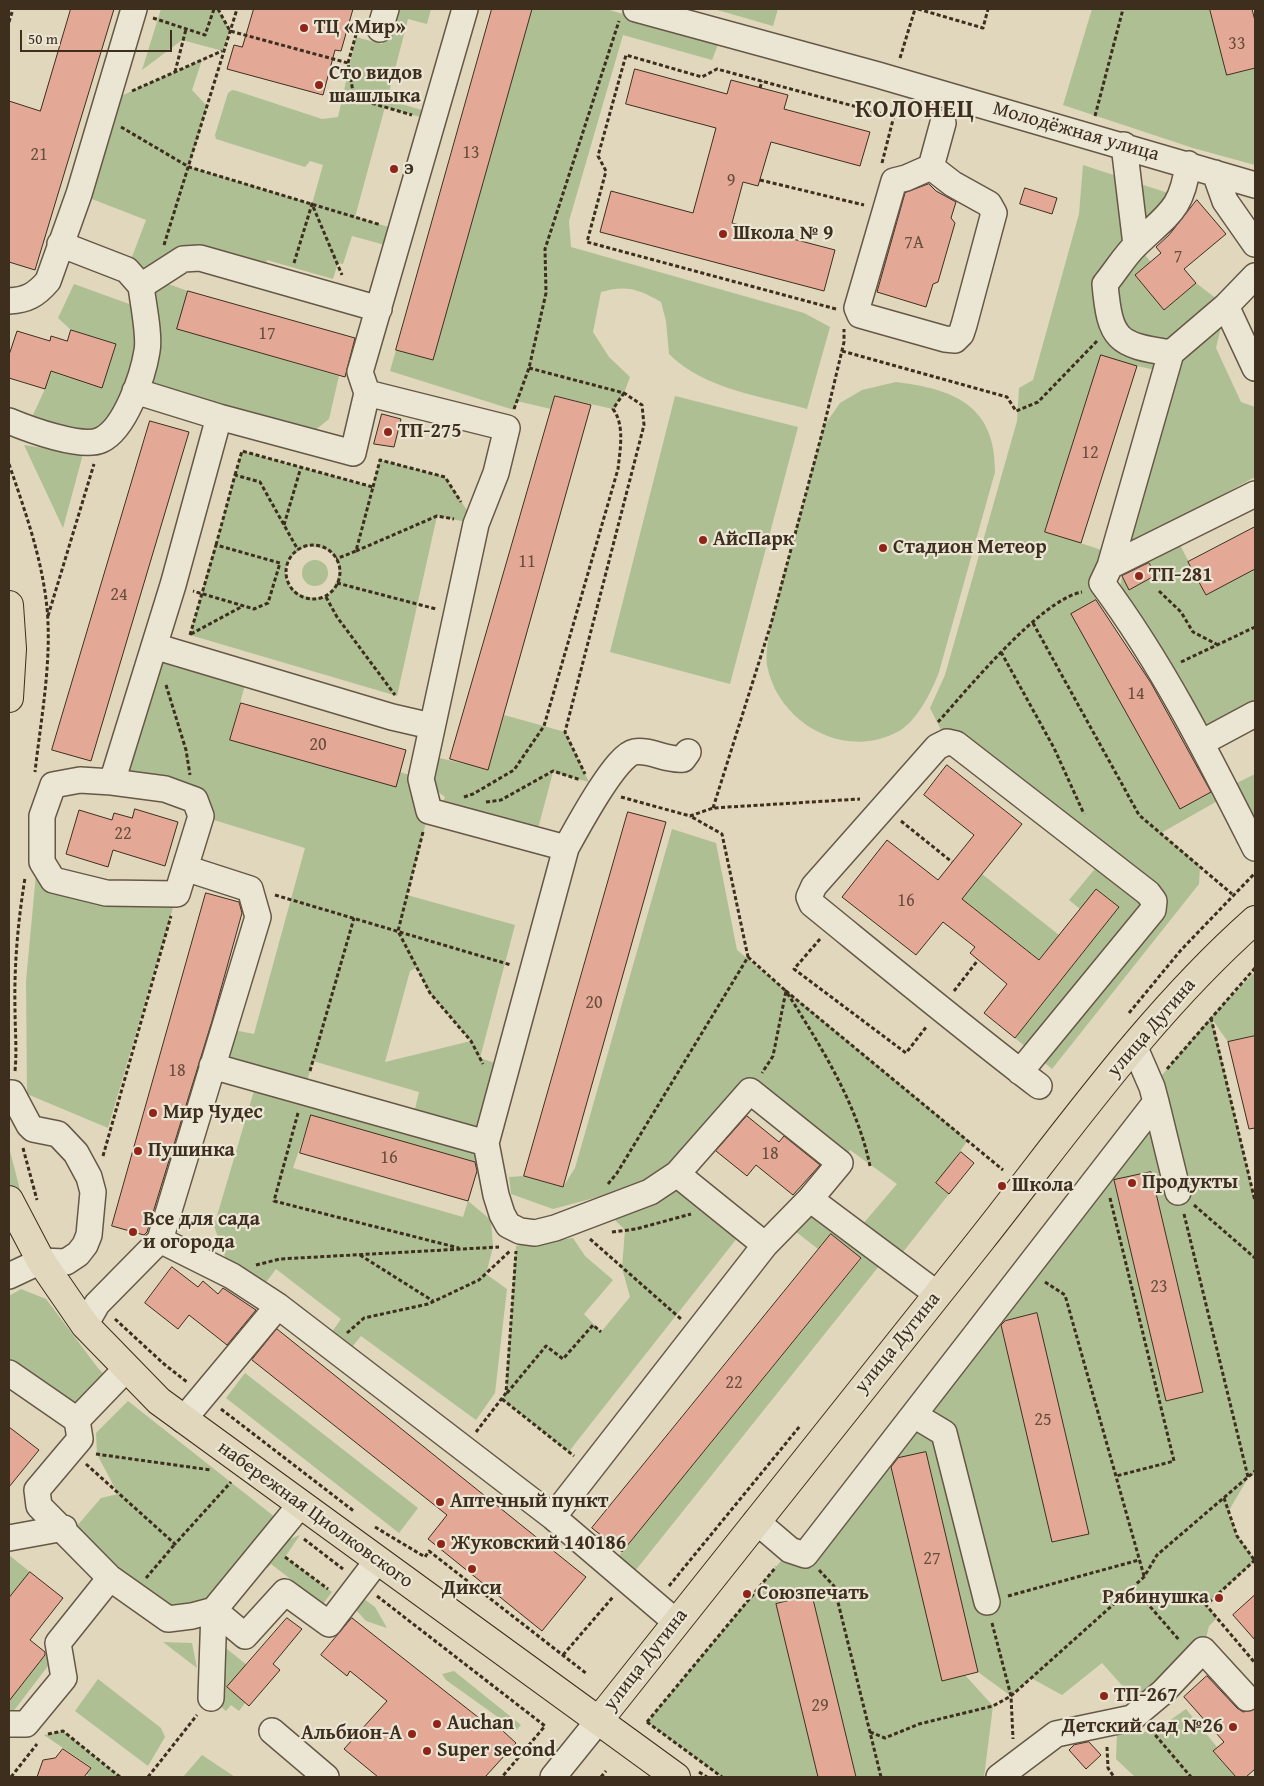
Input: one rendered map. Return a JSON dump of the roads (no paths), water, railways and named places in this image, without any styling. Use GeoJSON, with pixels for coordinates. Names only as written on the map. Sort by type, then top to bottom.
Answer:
{"type":"FeatureCollection","features":[{"type":"Feature","properties":{"kind":"main road"},"geometry":{"type":"LineString","coordinates":[[9,605],[12,649],[9,698]]}},
{"type":"Feature","properties":{"kind":"main road","name":"улица Дугина"},"geometry":{"type":"LineString","coordinates":[[599,1720],[1135,1048],[1196,977],[1231,941],[1255,920]]}},
{"type":"Feature","properties":{"kind":"main road","name":"набережная Циолковского"},"geometry":{"type":"LineString","coordinates":[[9,1200],[41,1261],[92,1314],[127,1368],[159,1401],[676,1777]]}},
{"type":"Feature","properties":{"kind":"street"},"geometry":{"type":"LineString","coordinates":[[135,391],[219,417],[353,453],[367,393],[360,372],[465,9]]}},
{"type":"Feature","properties":{"kind":"street"},"geometry":{"type":"LineString","coordinates":[[9,301],[24,300],[38,292],[48,281],[79,194],[134,10]]}},
{"type":"Feature","properties":{"kind":"street","name":"Молодёжная улица"},"geometry":{"type":"LineString","coordinates":[[638,11],[1124,145],[1255,185]]}},
{"type":"Feature","properties":{"kind":"street"},"geometry":{"type":"LineString","coordinates":[[931,167],[943,123]]}},
{"type":"Feature","properties":{"kind":"street"},"geometry":{"type":"LineString","coordinates":[[1124,145],[1136,245]]}},
{"type":"Feature","properties":{"kind":"street"},"geometry":{"type":"LineString","coordinates":[[1171,353],[1140,348],[1120,339],[1108,315],[1105,284],[1136,245],[1169,216],[1185,187],[1188,164]]}},
{"type":"Feature","properties":{"kind":"street"},"geometry":{"type":"LineString","coordinates":[[931,167],[952,184],[989,204],[994,213],[964,326],[961,334],[955,340],[860,316],[857,308],[894,181],[931,167]]}},
{"type":"Feature","properties":{"kind":"street"},"geometry":{"type":"LineString","coordinates":[[1215,173],[1225,201],[1255,244]]}},
{"type":"Feature","properties":{"kind":"street"},"geometry":{"type":"LineString","coordinates":[[60,244],[127,270],[147,282]]}},
{"type":"Feature","properties":{"kind":"street"},"geometry":{"type":"LineString","coordinates":[[147,282],[183,259],[200,258],[379,309]]}},
{"type":"Feature","properties":{"kind":"street"},"geometry":{"type":"LineString","coordinates":[[1255,276],[1226,306],[1171,353],[1106,575],[1131,622],[1201,742],[1255,848]]}},
{"type":"Feature","properties":{"kind":"street"},"geometry":{"type":"LineString","coordinates":[[9,421],[48,435],[72,440],[102,440],[118,428],[126,415],[148,350],[147,282]]}},
{"type":"Feature","properties":{"kind":"street"},"geometry":{"type":"LineString","coordinates":[[1226,306],[1255,368]]}},
{"type":"Feature","properties":{"kind":"street"},"geometry":{"type":"LineString","coordinates":[[367,393],[507,428],[496,473],[476,524],[431,726],[422,779],[429,811],[566,848]]}},
{"type":"Feature","properties":{"kind":"street"},"geometry":{"type":"LineString","coordinates":[[112,782],[173,585],[219,417]]}},
{"type":"Feature","properties":{"kind":"street"},"geometry":{"type":"LineString","coordinates":[[1106,575],[1255,494]]}},
{"type":"Feature","properties":{"kind":"street"},"geometry":{"type":"LineString","coordinates":[[154,646],[392,717],[431,726]]}},
{"type":"Feature","properties":{"kind":"street"},"geometry":{"type":"LineString","coordinates":[[1201,742],[1255,714]]}},
{"type":"Feature","properties":{"kind":"street"},"geometry":{"type":"LineString","coordinates":[[947,742],[956,744],[1148,893],[1154,901],[1153,910],[1030,1079],[941,1008],[812,904],[809,897],[814,886],[876,802],[937,747],[947,742]]}},
{"type":"Feature","properties":{"kind":"street"},"geometry":{"type":"LineString","coordinates":[[552,1518],[766,1245],[810,1199],[840,1163],[750,1091],[677,1174],[650,1192],[556,1228],[535,1233],[520,1231],[508,1225],[502,1214],[496,1195],[486,1143],[566,848],[600,790],[623,758],[632,752],[640,751],[674,760],[683,759],[688,752]]}},
{"type":"Feature","properties":{"kind":"street"},"geometry":{"type":"LineString","coordinates":[[80,780],[112,782],[165,789],[194,800],[200,816],[177,894],[106,893],[53,880],[42,862],[42,816],[53,785],[80,780]]}},
{"type":"Feature","properties":{"kind":"street"},"geometry":{"type":"LineString","coordinates":[[92,1314],[160,1240],[258,916],[250,889],[185,868]]}},
{"type":"Feature","properties":{"kind":"street"},"geometry":{"type":"LineString","coordinates":[[1135,1048],[1152,1087],[1178,1192]]}},
{"type":"Feature","properties":{"kind":"street"},"geometry":{"type":"LineString","coordinates":[[212,1066],[486,1143]]}},
{"type":"Feature","properties":{"kind":"street"},"geometry":{"type":"LineString","coordinates":[[9,1276],[41,1261],[66,1262],[78,1254],[86,1245],[89,1235],[93,1192],[89,1177],[76,1153],[58,1134],[33,1129],[29,1126],[10,1093]]}},
{"type":"Feature","properties":{"kind":"street"},"geometry":{"type":"LineString","coordinates":[[756,1521],[790,1550],[805,1555],[1156,1102]]}},
{"type":"Feature","properties":{"kind":"street"},"geometry":{"type":"LineString","coordinates":[[677,1174],[766,1245]]}},
{"type":"Feature","properties":{"kind":"street"},"geometry":{"type":"LineString","coordinates":[[810,1199],[938,1294]]}},
{"type":"Feature","properties":{"kind":"street"},"geometry":{"type":"LineString","coordinates":[[160,1240],[235,1278],[278,1306],[552,1518],[676,1622]]}},
{"type":"Feature","properties":{"kind":"street"},"geometry":{"type":"LineString","coordinates":[[183,1420],[278,1306]]}},
{"type":"Feature","properties":{"kind":"street"},"geometry":{"type":"LineString","coordinates":[[77,1420],[127,1368]]}},
{"type":"Feature","properties":{"kind":"street"},"geometry":{"type":"LineString","coordinates":[[9,1373],[77,1420],[80,1440],[37,1490],[39,1506],[64,1528],[110,1578],[168,1619],[192,1616],[214,1610],[301,1504]]}},
{"type":"Feature","properties":{"kind":"street"},"geometry":{"type":"LineString","coordinates":[[914,1415],[944,1433],[987,1602]]}},
{"type":"Feature","properties":{"kind":"street"},"geometry":{"type":"LineString","coordinates":[[13,1543],[64,1528]]}},
{"type":"Feature","properties":{"kind":"street"},"geometry":{"type":"LineString","coordinates":[[214,1610],[246,1636],[286,1592],[329,1624],[377,1560]]}},
{"type":"Feature","properties":{"kind":"street"},"geometry":{"type":"LineString","coordinates":[[9,1724],[26,1724],[64,1678],[58,1643],[110,1578]]}},
{"type":"Feature","properties":{"kind":"street"},"geometry":{"type":"LineString","coordinates":[[211,1698],[214,1610]]}},
{"type":"Feature","properties":{"kind":"street"},"geometry":{"type":"LineString","coordinates":[[1006,1772],[1056,1734],[1132,1718],[1163,1692],[1203,1650],[1247,1698]]}},
{"type":"Feature","properties":{"kind":"street","name":"улица Дугина"},"geometry":{"type":"LineString","coordinates":[[553,1777],[599,1720]]}},
{"type":"Feature","properties":{"kind":"street"},"geometry":{"type":"LineString","coordinates":[[272,1731],[326,1777]]}},
{"type":"Feature","properties":{"kind":"place","name":"ТЦ «Мир»"},"geometry":{"type":"Point","coordinates":[304,28]}},
{"type":"Feature","properties":{"kind":"place","name":"Сто видов шашлыка"},"geometry":{"type":"Point","coordinates":[319,85]}},
{"type":"Feature","properties":{"kind":"place","name":"э"},"geometry":{"type":"Point","coordinates":[394,169]}},
{"type":"Feature","properties":{"kind":"place","name":"Школа № 9"},"geometry":{"type":"Point","coordinates":[723,234]}},
{"type":"Feature","properties":{"kind":"place","name":"ТП-275"},"geometry":{"type":"Point","coordinates":[388,432]}},
{"type":"Feature","properties":{"kind":"place","name":"АйсПарк"},"geometry":{"type":"Point","coordinates":[703,540]}},
{"type":"Feature","properties":{"kind":"place","name":"Стадион Метеор"},"geometry":{"type":"Point","coordinates":[883,548]}},
{"type":"Feature","properties":{"kind":"place","name":"ТП-281"},"geometry":{"type":"Point","coordinates":[1139,576]}},
{"type":"Feature","properties":{"kind":"place","name":"Мир Чудес"},"geometry":{"type":"Point","coordinates":[153,1113]}},
{"type":"Feature","properties":{"kind":"place","name":"Пушинка"},"geometry":{"type":"Point","coordinates":[138,1151]}},
{"type":"Feature","properties":{"kind":"place","name":"Продукты"},"geometry":{"type":"Point","coordinates":[1132,1183]}},
{"type":"Feature","properties":{"kind":"place","name":"Школа"},"geometry":{"type":"Point","coordinates":[1002,1186]}},
{"type":"Feature","properties":{"kind":"place","name":"Все для сада и огорода"},"geometry":{"type":"Point","coordinates":[133,1232]}},
{"type":"Feature","properties":{"kind":"place","name":"Аптечный пункт"},"geometry":{"type":"Point","coordinates":[440,1502]}},
{"type":"Feature","properties":{"kind":"place","name":"Жуковский 140186"},"geometry":{"type":"Point","coordinates":[441,1544]}},
{"type":"Feature","properties":{"kind":"place","name":"Дикси"},"geometry":{"type":"Point","coordinates":[472,1569]}},
{"type":"Feature","properties":{"kind":"place","name":"Союзпечать"},"geometry":{"type":"Point","coordinates":[747,1594]}},
{"type":"Feature","properties":{"kind":"place","name":"Рябинушка"},"geometry":{"type":"Point","coordinates":[1219,1598]}},
{"type":"Feature","properties":{"kind":"place","name":"ТП-267"},"geometry":{"type":"Point","coordinates":[1104,1696]}},
{"type":"Feature","properties":{"kind":"place","name":"Auchan"},"geometry":{"type":"Point","coordinates":[437,1724]}},
{"type":"Feature","properties":{"kind":"place","name":"Детский сад №26"},"geometry":{"type":"Point","coordinates":[1233,1727]}},
{"type":"Feature","properties":{"kind":"place","name":"Альбион-А"},"geometry":{"type":"Point","coordinates":[412,1734]}},
{"type":"Feature","properties":{"kind":"place","name":"Super second"},"geometry":{"type":"Point","coordinates":[427,1751]}},
{"type":"Feature","properties":{"kind":"district","name":"КОЛОНЕЦ"},"geometry":{"type":"Point","coordinates":[915,111]}}]}
